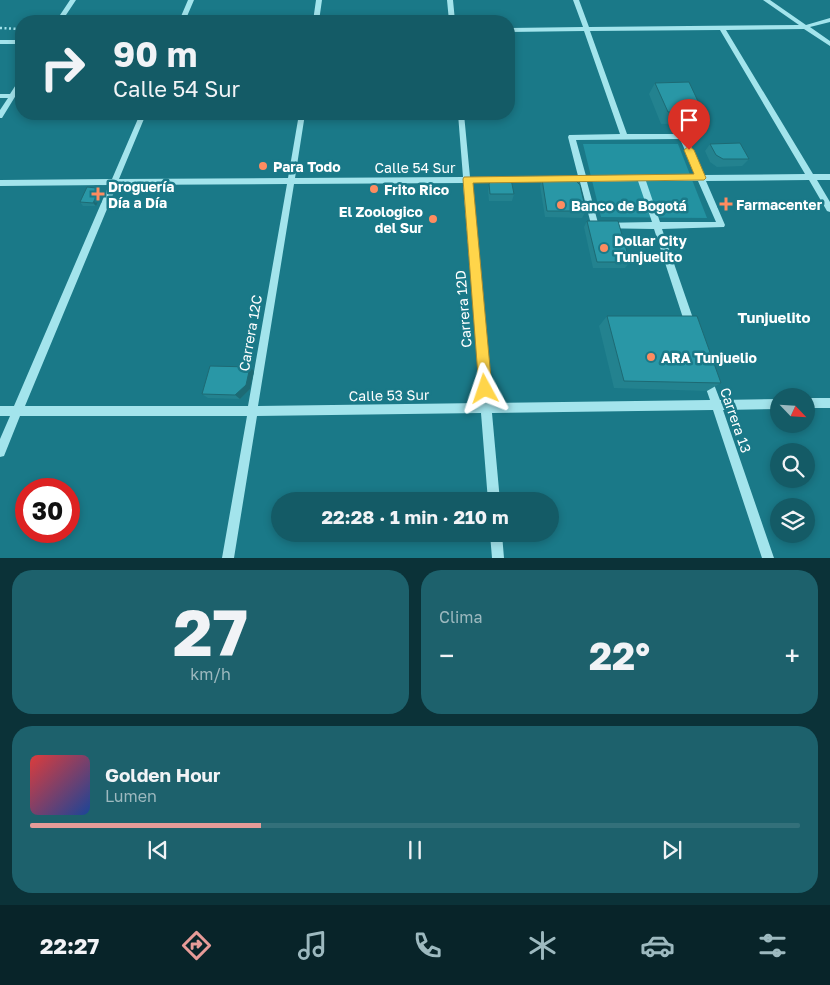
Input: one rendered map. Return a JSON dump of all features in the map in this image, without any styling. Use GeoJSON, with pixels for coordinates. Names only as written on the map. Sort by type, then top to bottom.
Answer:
{"type":"FeatureCollection","features":[{"type":"Feature","properties":{"kind":"street"},"geometry":{"type":"LineString","coordinates":[[63,15],[73,0]]}},
{"type":"Feature","properties":{"kind":"street"},"geometry":{"type":"LineString","coordinates":[[185,15],[191,0]]}},
{"type":"Feature","properties":{"kind":"street"},"geometry":{"type":"LineString","coordinates":[[317,15],[319,0]]}},
{"type":"Feature","properties":{"kind":"street"},"geometry":{"type":"LineString","coordinates":[[450,0],[451,15]]}},
{"type":"Feature","properties":{"kind":"street"},"geometry":{"type":"LineString","coordinates":[[576,0],[624,136]]}},
{"type":"Feature","properties":{"kind":"street"},"geometry":{"type":"LineString","coordinates":[[766,0],[830,44]]}},
{"type":"Feature","properties":{"kind":"street"},"geometry":{"type":"LineString","coordinates":[[515,30],[805,27],[830,20]]}},
{"type":"Feature","properties":{"kind":"street"},"geometry":{"type":"LineString","coordinates":[[722,28],[830,209]]}},
{"type":"Feature","properties":{"kind":"street"},"geometry":{"type":"LineString","coordinates":[[0,42],[15,42]]}},
{"type":"Feature","properties":{"kind":"street"},"geometry":{"type":"LineString","coordinates":[[0,116],[15,91]]}},
{"type":"Feature","properties":{"kind":"street"},"geometry":{"type":"LineString","coordinates":[[0,96],[12,96]]}},
{"type":"Feature","properties":{"kind":"street"},"geometry":{"type":"LineString","coordinates":[[0,452],[140,120]]}},
{"type":"Feature","properties":{"kind":"street","name":"Carrera 12C"},"geometry":{"type":"LineString","coordinates":[[228,558],[301,120]]}},
{"type":"Feature","properties":{"kind":"street","name":"Carrera 12D"},"geometry":{"type":"LineString","coordinates":[[462,120],[493,492]]}},
{"type":"Feature","properties":{"kind":"street"},"geometry":{"type":"LineString","coordinates":[[624,136],[683,136],[721,225],[595,226],[572,137],[624,136]]}},
{"type":"Feature","properties":{"kind":"street","name":"Calle 54 Sur"},"geometry":{"type":"LineString","coordinates":[[0,183],[830,176]]}},
{"type":"Feature","properties":{"kind":"street"},"geometry":{"type":"LineString","coordinates":[[641,178],[694,339]]}},
{"type":"Feature","properties":{"kind":"street","name":"Carrera 13"},"geometry":{"type":"LineString","coordinates":[[704,367],[768,558]]}},
{"type":"Feature","properties":{"kind":"street"},"geometry":{"type":"LineString","coordinates":[[815,403],[830,403]]}},
{"type":"Feature","properties":{"kind":"street","name":"Calle 53 Sur"},"geometry":{"type":"LineString","coordinates":[[0,410],[253,411],[770,404]]}},
{"type":"Feature","properties":{"kind":"street"},"geometry":{"type":"LineString","coordinates":[[497,542],[498,558]]}},
{"type":"Feature","properties":{"kind":"path"},"geometry":{"type":"LineString","coordinates":[[0,28],[15,29]]}},
{"type":"Feature","properties":{"kind":"shaded area"},"geometry":{"type":"Polygon","coordinates":[[[583,144],[678,144],[707,218],[601,217],[583,144]]]}},
{"type":"Feature","properties":{"kind":"building"},"geometry":{"type":"Polygon","coordinates":[[[689,82],[703,112],[668,112],[655,83],[689,82]]]}},
{"type":"Feature","properties":{"kind":"building"},"geometry":{"type":"Polygon","coordinates":[[[740,143],[749,159],[723,159],[716,155],[710,144],[740,143]]]}},
{"type":"Feature","properties":{"kind":"building"},"geometry":{"type":"Polygon","coordinates":[[[493,179],[511,179],[514,194],[490,194],[489,184],[493,179]]]}},
{"type":"Feature","properties":{"kind":"building","name":"Banco de Bogotá"},"geometry":{"type":"Polygon","coordinates":[[[542,179],[574,179],[580,185],[586,211],[547,211],[542,179]]]}},
{"type":"Feature","properties":{"kind":"building"},"geometry":{"type":"Polygon","coordinates":[[[87,187],[96,188],[99,191],[93,203],[80,202],[87,187]]]}},
{"type":"Feature","properties":{"kind":"building","name":"Dollar City Tunjuelito"},"geometry":{"type":"Polygon","coordinates":[[[587,221],[618,221],[630,262],[597,262],[587,221]]]}},
{"type":"Feature","properties":{"kind":"building","name":"ARA Tunjuelio"},"geometry":{"type":"Polygon","coordinates":[[[607,316],[697,316],[721,383],[624,381],[607,316]]]}},
{"type":"Feature","properties":{"kind":"building"},"geometry":{"type":"Polygon","coordinates":[[[210,366],[250,367],[246,385],[235,395],[202,394],[210,366]]]}},
{"type":"Feature","properties":{"kind":"place","name":"Para Todo"},"geometry":{"type":"Point","coordinates":[263,166]}},
{"type":"Feature","properties":{"kind":"place","name":"Frito Rico"},"geometry":{"type":"Point","coordinates":[374,189]}},
{"type":"Feature","properties":{"kind":"place","name":"Droguería Día a Día"},"geometry":{"type":"Point","coordinates":[98,194]}},
{"type":"Feature","properties":{"kind":"place","name":"Farmacenter"},"geometry":{"type":"Point","coordinates":[726,204]}},
{"type":"Feature","properties":{"kind":"place","name":"Banco de Bogotá"},"geometry":{"type":"Point","coordinates":[561,205]}},
{"type":"Feature","properties":{"kind":"place","name":"El Zoologico del Sur"},"geometry":{"type":"Point","coordinates":[433,219]}},
{"type":"Feature","properties":{"kind":"place","name":"Dollar City Tunjuelito"},"geometry":{"type":"Point","coordinates":[604,248]}},
{"type":"Feature","properties":{"kind":"place","name":"ARA Tunjuelio"},"geometry":{"type":"Point","coordinates":[651,357]}},
{"type":"Feature","properties":{"kind":"district","name":"Tunjuelito"},"geometry":{"type":"Point","coordinates":[774,317]}},
{"type":"Feature","properties":{"kind":"route"},"geometry":{"type":"LineString","coordinates":[[485,389],[468,179],[701,178],[689,150]]}}]}
